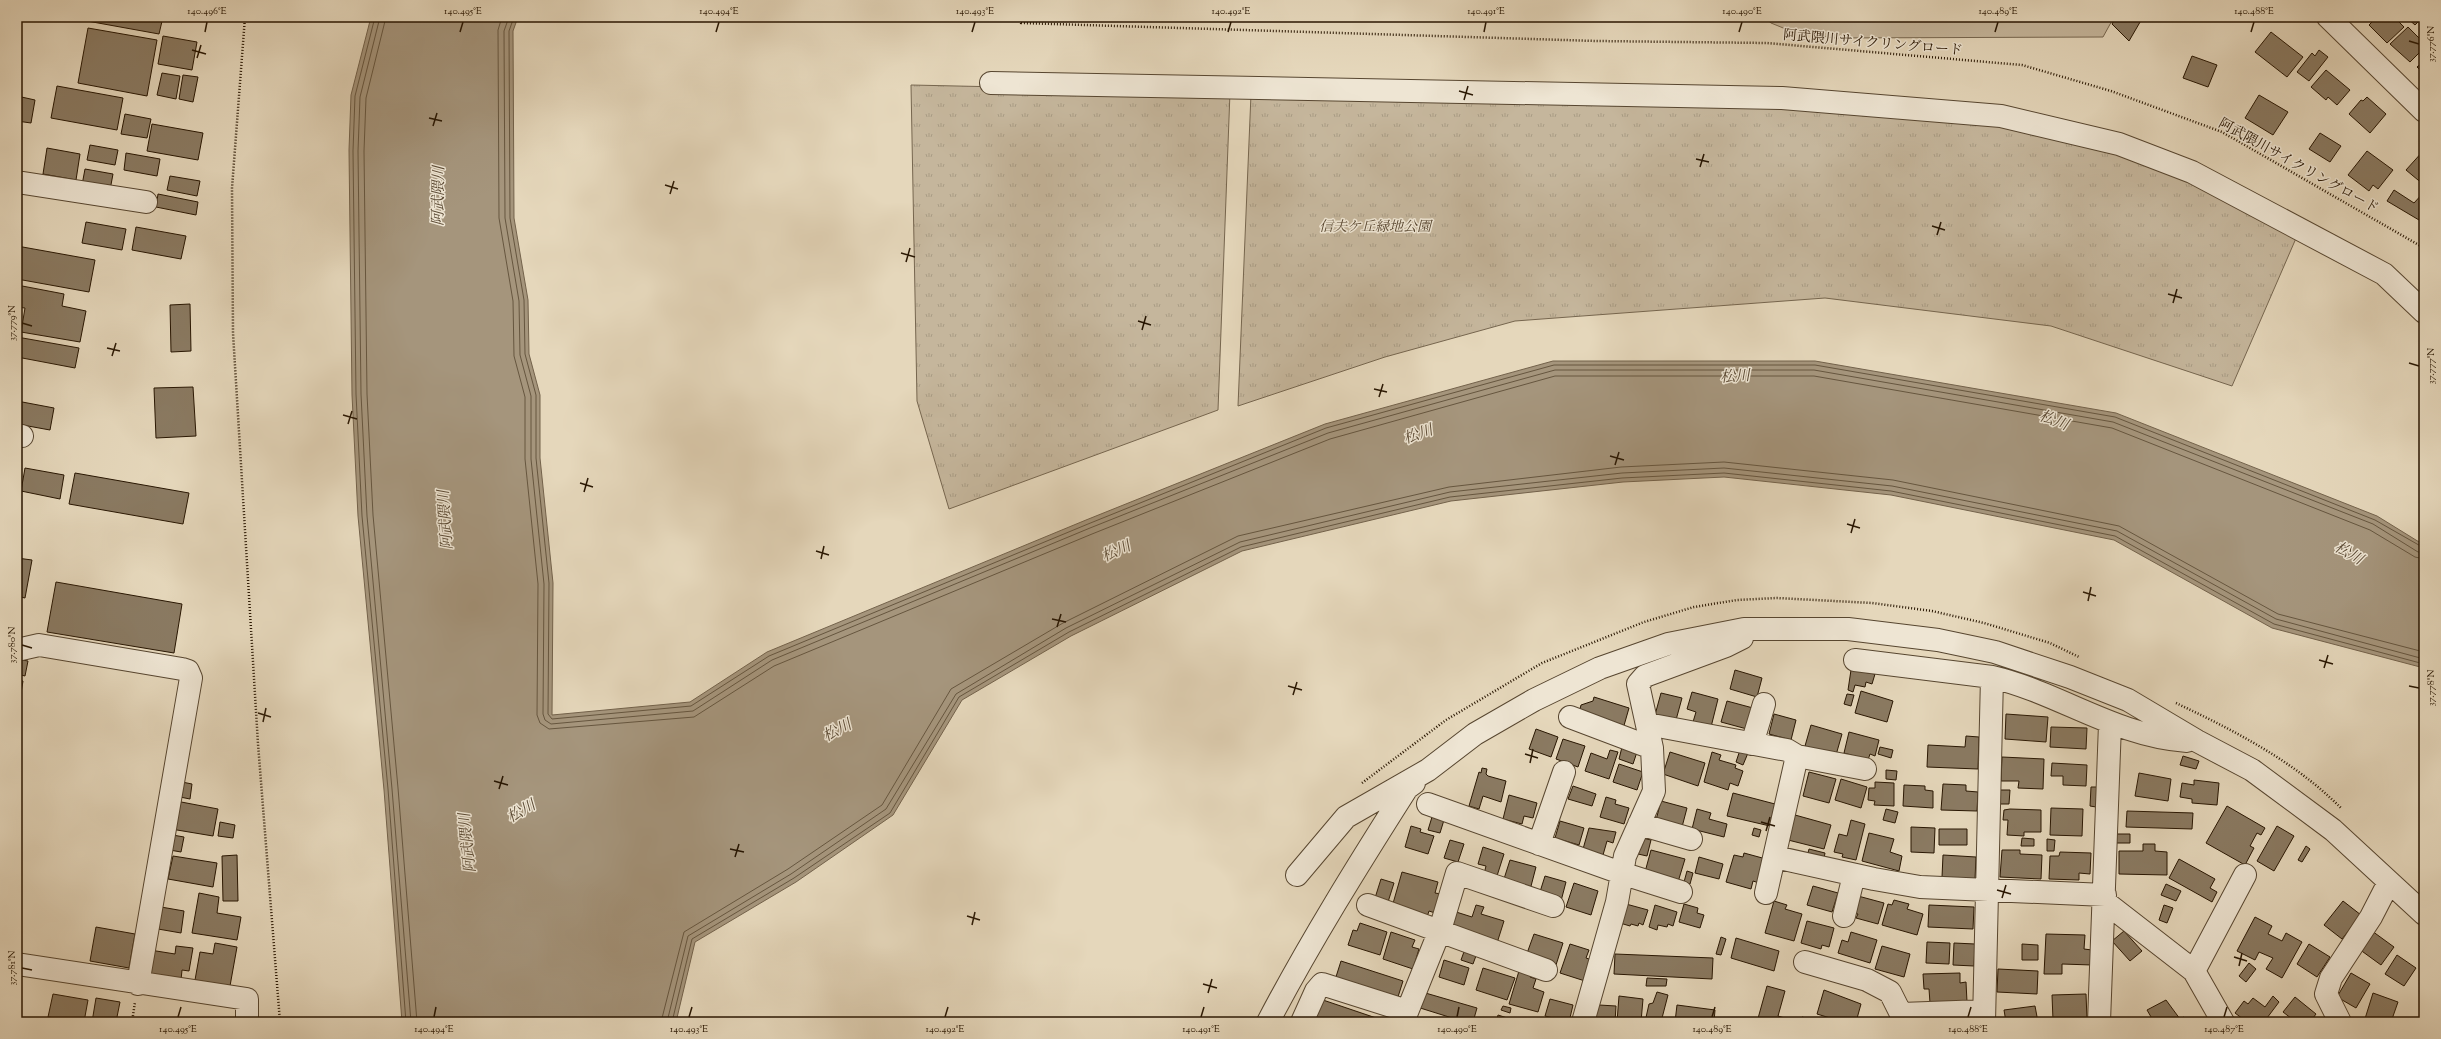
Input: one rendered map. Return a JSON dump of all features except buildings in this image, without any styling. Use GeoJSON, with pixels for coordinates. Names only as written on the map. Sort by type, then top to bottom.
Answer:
{"type":"FeatureCollection","features":[{"type":"Feature","properties":{"kind":"street"},"geometry":{"type":"LineString","coordinates":[[2328,17],[2424,110]]}},
{"type":"Feature","properties":{"kind":"street"},"geometry":{"type":"LineString","coordinates":[[991,83],[1782,98],[2001,116],[2119,144],[2192,172],[2384,274],[2424,312]]}},
{"type":"Feature","properties":{"kind":"street"},"geometry":{"type":"LineString","coordinates":[[17,182],[146,202]]}},
{"type":"Feature","properties":{"kind":"street"},"geometry":{"type":"LineString","coordinates":[[1268,1022],[1306,950],[1354,871],[1407,788],[1428,770],[1488,727],[1534,700],[1600,668],[1668,644],[1744,629],[1848,629],[1938,640],[1995,652],[2070,677],[2128,700],[2197,742],[2252,770],[2333,830],[2424,914]]}},
{"type":"Feature","properties":{"kind":"street"},"geometry":{"type":"LineString","coordinates":[[1583,1022],[1617,902],[1625,856],[1654,791],[1652,748],[1638,684],[1645,676],[1726,646],[1761,629]]}},
{"type":"Feature","properties":{"kind":"street"},"geometry":{"type":"LineString","coordinates":[[17,650],[39,645],[46,646],[182,669],[188,671],[191,678],[138,984]]}},
{"type":"Feature","properties":{"kind":"street"},"geometry":{"type":"LineString","coordinates":[[1855,660],[1992,677],[2014,682],[2110,724],[2172,740],[2197,742]]}},
{"type":"Feature","properties":{"kind":"street"},"geometry":{"type":"LineString","coordinates":[[1806,962],[1867,980],[1890,992],[1901,1014],[1984,1017],[1992,677]]}},
{"type":"Feature","properties":{"kind":"street"},"geometry":{"type":"LineString","coordinates":[[1752,744],[1764,704]]}},
{"type":"Feature","properties":{"kind":"street"},"geometry":{"type":"LineString","coordinates":[[1570,717],[1652,748]]}},
{"type":"Feature","properties":{"kind":"street"},"geometry":{"type":"LineString","coordinates":[[1647,724],[1787,750],[1797,756],[1865,769]]}},
{"type":"Feature","properties":{"kind":"street"},"geometry":{"type":"LineString","coordinates":[[2099,1022],[2105,898],[2110,724]]}},
{"type":"Feature","properties":{"kind":"street"},"geometry":{"type":"LineString","coordinates":[[1766,893],[1797,756]]}},
{"type":"Feature","properties":{"kind":"street"},"geometry":{"type":"LineString","coordinates":[[1297,875],[1346,817],[1428,770]]}},
{"type":"Feature","properties":{"kind":"street"},"geometry":{"type":"LineString","coordinates":[[1539,844],[1564,772]]}},
{"type":"Feature","properties":{"kind":"street"},"geometry":{"type":"LineString","coordinates":[[1428,804],[1621,873],[1681,892]]}},
{"type":"Feature","properties":{"kind":"street"},"geometry":{"type":"LineString","coordinates":[[1639,824],[1691,839]]}},
{"type":"Feature","properties":{"kind":"street"},"geometry":{"type":"LineString","coordinates":[[1774,857],[1854,875],[1920,887],[1987,888],[2105,898],[2194,971],[2223,1022]]}},
{"type":"Feature","properties":{"kind":"street"},"geometry":{"type":"LineString","coordinates":[[1303,1022],[1316,991],[1322,984],[1408,1018],[1440,930],[1457,873],[1553,906]]}},
{"type":"Feature","properties":{"kind":"street"},"geometry":{"type":"LineString","coordinates":[[1844,916],[1854,875]]}},
{"type":"Feature","properties":{"kind":"street"},"geometry":{"type":"LineString","coordinates":[[2194,971],[2245,875]]}},
{"type":"Feature","properties":{"kind":"street"},"geometry":{"type":"LineString","coordinates":[[2340,1022],[2326,994],[2331,978],[2371,916],[2389,882]]}},
{"type":"Feature","properties":{"kind":"street"},"geometry":{"type":"LineString","coordinates":[[1368,905],[1440,930],[1546,970]]}},
{"type":"Feature","properties":{"kind":"street"},"geometry":{"type":"LineString","coordinates":[[17,964],[138,984],[247,999],[247,1022]]}},
{"type":"Feature","properties":{"kind":"path"},"geometry":{"type":"LineString","coordinates":[[245,17],[232,188],[233,333],[258,744],[280,1022]]}},
{"type":"Feature","properties":{"kind":"path","name":"阿武隈川サイクリングロード"},"geometry":{"type":"LineString","coordinates":[[1020,17],[1021,23],[1588,41],[1768,43],[2022,65],[2111,91],[2222,132],[2424,248]]}},
{"type":"Feature","properties":{"kind":"path"},"geometry":{"type":"LineString","coordinates":[[1360,784],[1446,720],[1542,663],[1644,622],[1694,607],[1737,600],[1777,598],[1880,604],[1932,611],[1984,623],[2050,643],[2086,660]]}},
{"type":"Feature","properties":{"kind":"path"},"geometry":{"type":"LineString","coordinates":[[2172,701],[2237,732],[2297,771],[2323,790],[2343,811]]}},
{"type":"Feature","properties":{"kind":"green space"},"geometry":{"type":"Polygon","coordinates":[[[1764,17],[2114,17],[2103,37],[1834,38],[1793,32],[1771,23],[1764,17]]]}},
{"type":"Feature","properties":{"kind":"green space"},"geometry":{"type":"Polygon","coordinates":[[[911,85],[1230,92],[1218,410],[949,509],[917,401],[911,85]]]}},
{"type":"Feature","properties":{"kind":"green space","name":"信夫ケ丘緑地公園"},"geometry":{"type":"Polygon","coordinates":[[[1251,94],[1782,103],[2001,123],[2118,150],[2190,178],[2297,236],[2232,386],[2051,326],[1825,298],[1515,321],[1385,357],[1238,406],[1251,94]]]}},
{"type":"Feature","properties":{"kind":"water"},"geometry":{"type":"Polygon","coordinates":[[[371,17],[518,17],[513,31],[514,218],[528,300],[529,354],[540,395],[540,458],[553,583],[552,715],[690,702],[767,652],[1086,520],[1325,424],[1553,361],[1815,361],[2116,413],[2377,516],[2424,545],[2424,668],[2272,628],[2114,540],[1891,495],[1724,477],[1623,482],[1451,501],[1242,551],[1071,636],[962,700],[893,815],[796,882],[695,942],[676,1022],[402,1022],[384,790],[358,516],[352,395],[349,150],[351,95],[371,17]]]}},
{"type":"Feature","properties":{"kind":"water label","name":"阿武隈川"},"geometry":{"type":"Point","coordinates":[438,196]}},
{"type":"Feature","properties":{"kind":"water label","name":"松川"},"geometry":{"type":"Point","coordinates":[1735,376]}},
{"type":"Feature","properties":{"kind":"water label","name":"松川"},"geometry":{"type":"Point","coordinates":[2054,420]}},
{"type":"Feature","properties":{"kind":"water label","name":"松川"},"geometry":{"type":"Point","coordinates":[1418,434]}},
{"type":"Feature","properties":{"kind":"water label","name":"阿武隈川"},"geometry":{"type":"Point","coordinates":[445,520]}},
{"type":"Feature","properties":{"kind":"water label","name":"松川"},"geometry":{"type":"Point","coordinates":[1116,551]}},
{"type":"Feature","properties":{"kind":"water label","name":"松川"},"geometry":{"type":"Point","coordinates":[2349,553]}},
{"type":"Feature","properties":{"kind":"water label","name":"松川"},"geometry":{"type":"Point","coordinates":[837,730]}},
{"type":"Feature","properties":{"kind":"water label","name":"松川"},"geometry":{"type":"Point","coordinates":[521,811]}},
{"type":"Feature","properties":{"kind":"water label","name":"阿武隈川"},"geometry":{"type":"Point","coordinates":[467,843]}}]}
